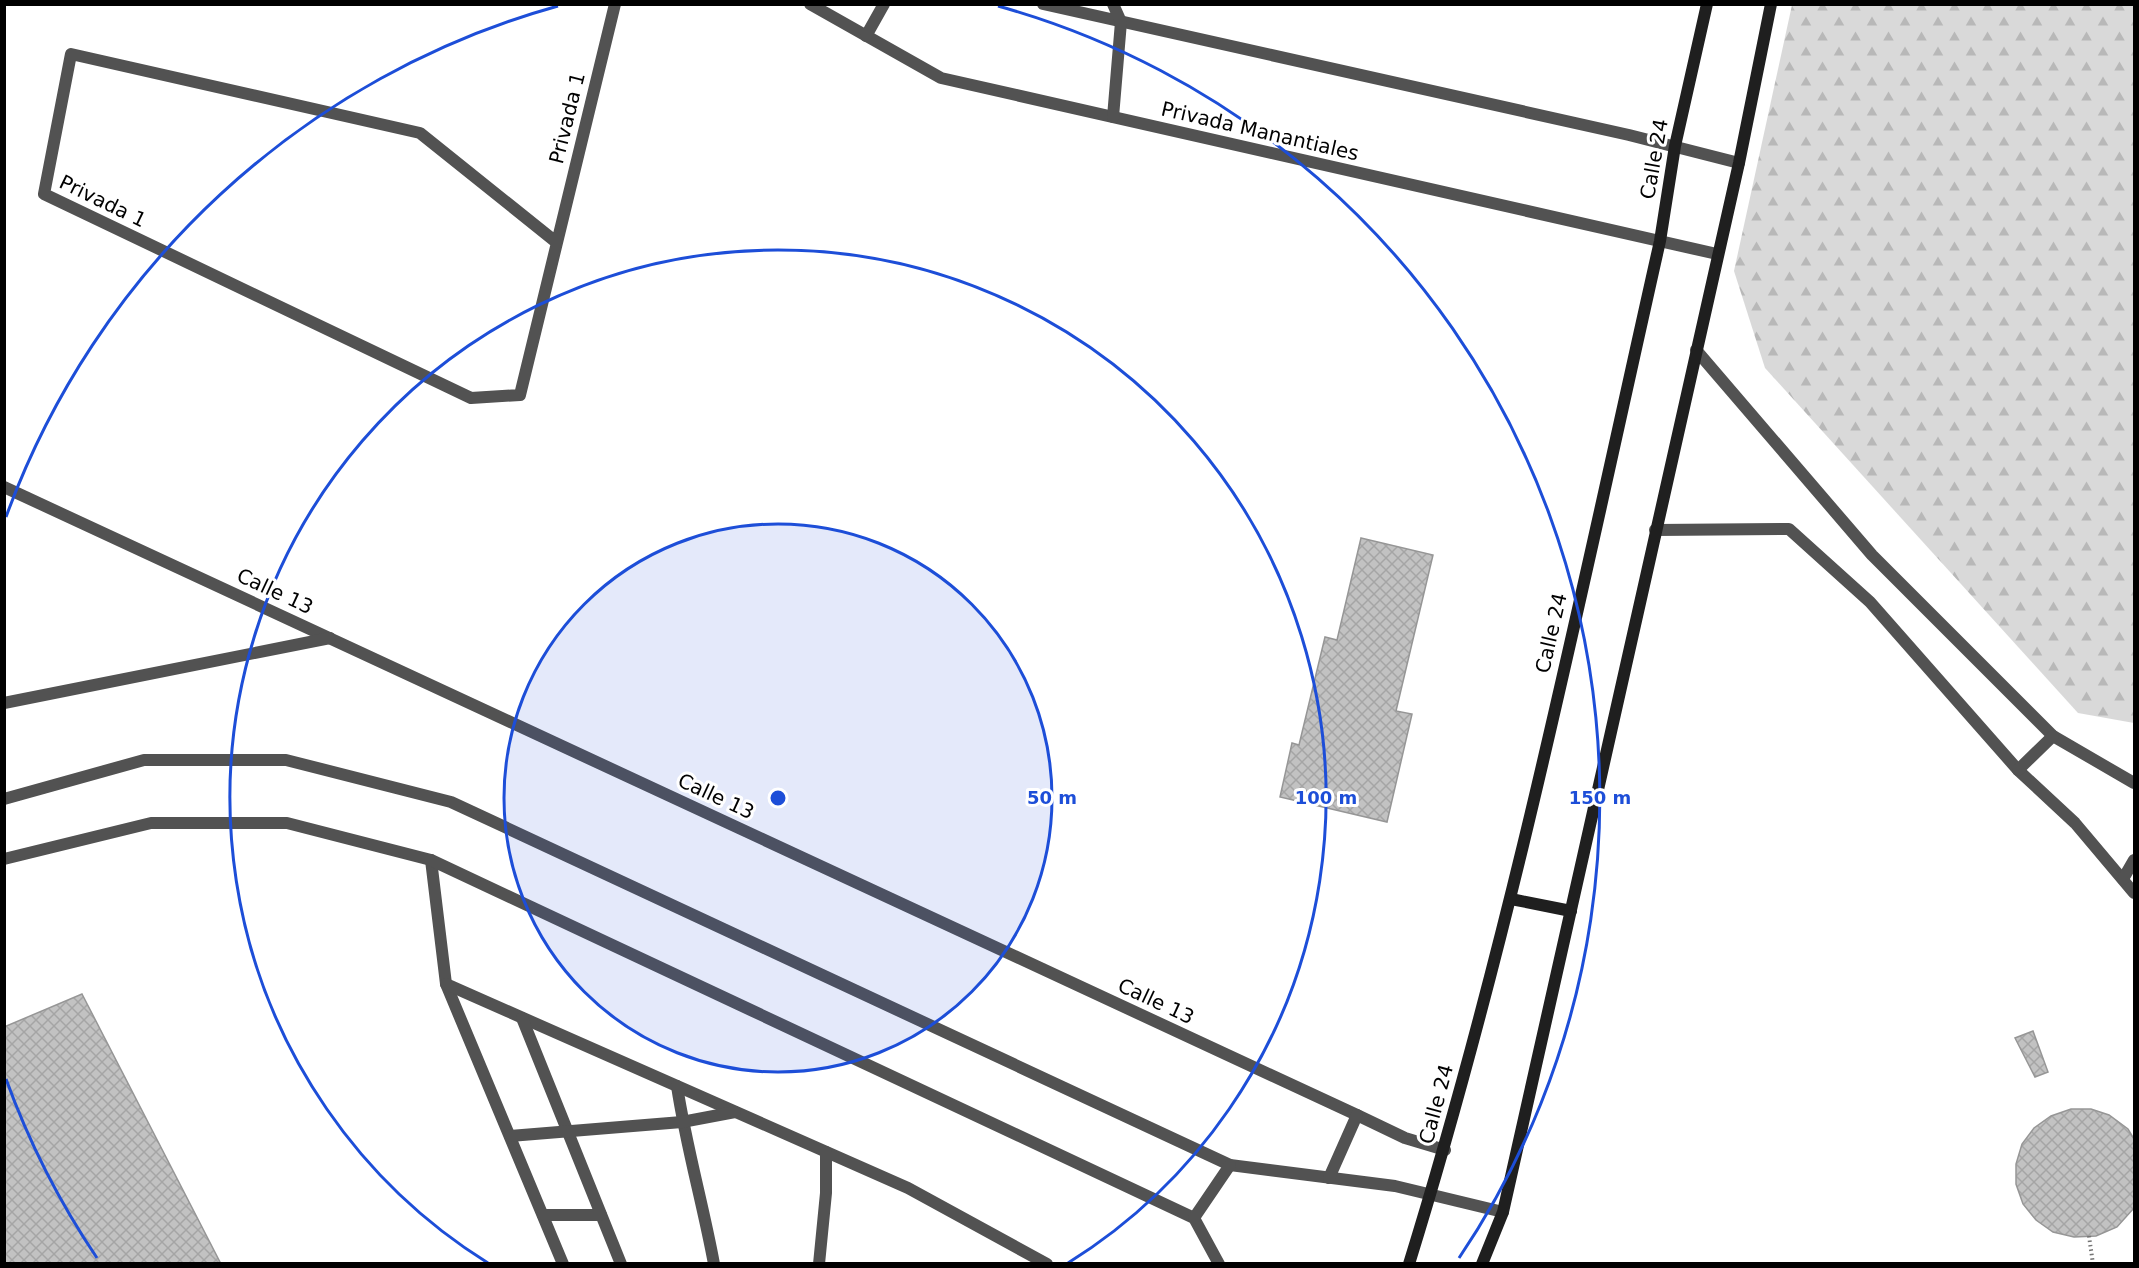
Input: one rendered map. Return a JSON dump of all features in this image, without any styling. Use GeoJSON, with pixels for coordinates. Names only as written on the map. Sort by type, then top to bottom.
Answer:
{"type":"FeatureCollection","features":[{"type":"Feature","properties":{"kind":"main road","name":"Calle 24"},"geometry":{"type":"LineString","coordinates":[[1409,1263],[1445,1150],[1511,899],[1660,241],[1675,146],[1707,4]]}},
{"type":"Feature","properties":{"kind":"main road"},"geometry":{"type":"LineString","coordinates":[[1482,1263],[1503,1212],[1738,163],[1771,4]]}},
{"type":"Feature","properties":{"kind":"main road"},"geometry":{"type":"LineString","coordinates":[[1511,899],[1571,911]]}},
{"type":"Feature","properties":{"kind":"street","name":"Privada 1"},"geometry":{"type":"LineString","coordinates":[[556,242],[420,133],[71,54],[44,194],[471,398],[519,395],[615,4]]}},
{"type":"Feature","properties":{"kind":"street","name":"Privada Manantiales"},"geometry":{"type":"LineString","coordinates":[[810,4],[941,78],[1717,254]]}},
{"type":"Feature","properties":{"kind":"street"},"geometry":{"type":"LineString","coordinates":[[866,36],[884,4]]}},
{"type":"Feature","properties":{"kind":"street"},"geometry":{"type":"LineString","coordinates":[[1043,4],[1675,146],[1738,163]]}},
{"type":"Feature","properties":{"kind":"street"},"geometry":{"type":"LineString","coordinates":[[1113,4],[1121,22],[1113,117]]}},
{"type":"Feature","properties":{"kind":"street"},"geometry":{"type":"LineString","coordinates":[[1696,350],[1872,555],[2053,736],[2134,783]]}},
{"type":"Feature","properties":{"kind":"street","name":"Calle 13"},"geometry":{"type":"LineString","coordinates":[[4,487],[1356,1115],[1406,1138],[1445,1150]]}},
{"type":"Feature","properties":{"kind":"street"},"geometry":{"type":"LineString","coordinates":[[1655,530],[1789,529],[1870,602],[2018,770],[2075,824],[2134,893]]}},
{"type":"Feature","properties":{"kind":"street"},"geometry":{"type":"LineString","coordinates":[[4,703],[330,638]]}},
{"type":"Feature","properties":{"kind":"street"},"geometry":{"type":"LineString","coordinates":[[2018,770],[2053,736]]}},
{"type":"Feature","properties":{"kind":"street"},"geometry":{"type":"LineString","coordinates":[[4,799],[144,760],[285,760],[451,802],[1230,1165],[1395,1186],[1503,1212]]}},
{"type":"Feature","properties":{"kind":"street"},"geometry":{"type":"LineString","coordinates":[[4,859],[151,824],[287,824],[431,860],[1194,1218],[1219,1263]]}},
{"type":"Feature","properties":{"kind":"street"},"geometry":{"type":"LineString","coordinates":[[431,860],[446,984],[563,1263]]}},
{"type":"Feature","properties":{"kind":"street"},"geometry":{"type":"LineString","coordinates":[[2123,879],[2134,860]]}},
{"type":"Feature","properties":{"kind":"street"},"geometry":{"type":"LineString","coordinates":[[446,984],[908,1188],[1047,1263]]}},
{"type":"Feature","properties":{"kind":"street"},"geometry":{"type":"LineString","coordinates":[[522,1017],[621,1263]]}},
{"type":"Feature","properties":{"kind":"street"},"geometry":{"type":"LineString","coordinates":[[677,1086],[682,1122],[703,1202],[714,1263]]}},
{"type":"Feature","properties":{"kind":"street"},"geometry":{"type":"LineString","coordinates":[[510,1136],[682,1122],[735,1112]]}},
{"type":"Feature","properties":{"kind":"street"},"geometry":{"type":"LineString","coordinates":[[1329,1178],[1356,1115]]}},
{"type":"Feature","properties":{"kind":"street"},"geometry":{"type":"LineString","coordinates":[[819,1263],[826,1193],[826,1152]]}},
{"type":"Feature","properties":{"kind":"street"},"geometry":{"type":"LineString","coordinates":[[1194,1218],[1230,1165]]}},
{"type":"Feature","properties":{"kind":"street"},"geometry":{"type":"LineString","coordinates":[[543,1215],[601,1215]]}},
{"type":"Feature","properties":{"kind":"path"},"geometry":{"type":"LineString","coordinates":[[2089,1236],[2093,1263]]}},
{"type":"Feature","properties":{"kind":"green space"},"geometry":{"type":"Polygon","coordinates":[[[1792,5],[2134,5],[2134,723],[2078,713],[1765,368],[1734,271],[1792,5]]]}},
{"type":"Feature","properties":{"kind":"building"},"geometry":{"type":"Polygon","coordinates":[[[1361,538],[1433,555],[1396,711],[1412,714],[1387,822],[1280,797],[1292,743],[1299,745],[1325,637],[1337,640],[1361,538]]]}},
{"type":"Feature","properties":{"kind":"building"},"geometry":{"type":"Polygon","coordinates":[[[82,994],[221,1264],[4,1264],[4,1027],[82,994]]]}},
{"type":"Feature","properties":{"kind":"building"},"geometry":{"type":"Polygon","coordinates":[[[2033,1031],[2048,1072],[2035,1077],[2015,1038],[2033,1031]]]}},
{"type":"Feature","properties":{"kind":"building"},"geometry":{"type":"Polygon","coordinates":[[[2071,1109],[2091,1109],[2109,1115],[2128,1129],[2134,1139],[2134,1208],[2117,1227],[2096,1236],[2074,1237],[2053,1232],[2036,1220],[2023,1204],[2016,1184],[2016,1164],[2022,1144],[2034,1128],[2051,1116],[2071,1109]]]}}]}
